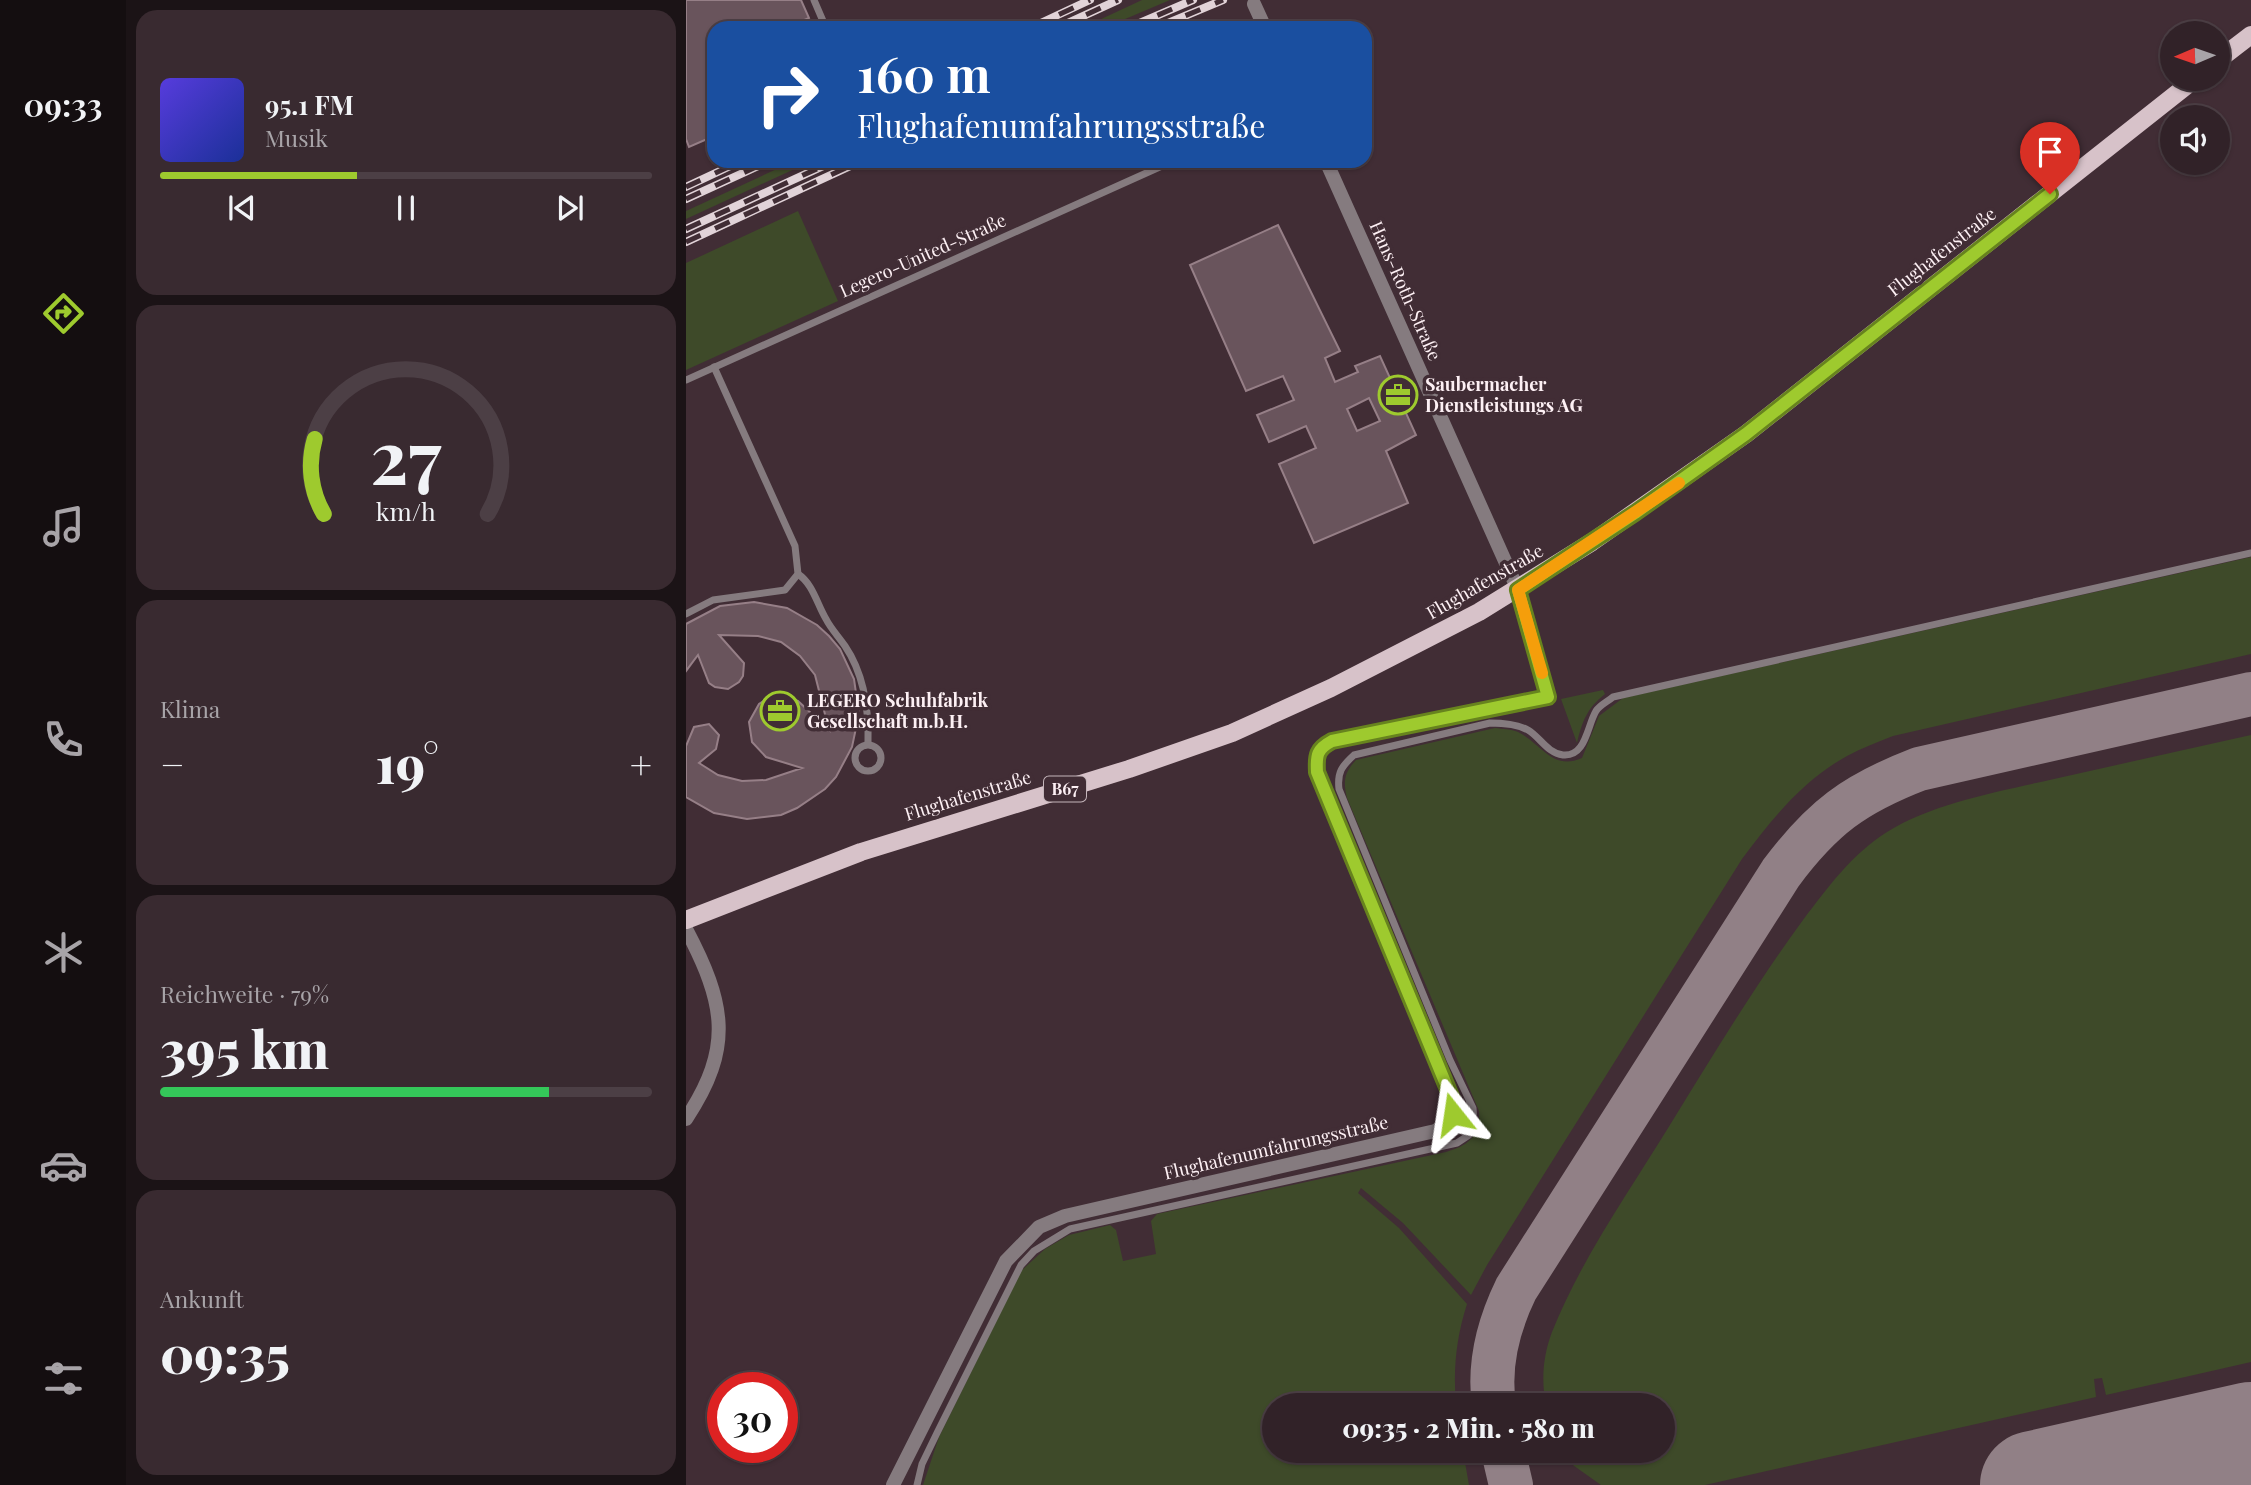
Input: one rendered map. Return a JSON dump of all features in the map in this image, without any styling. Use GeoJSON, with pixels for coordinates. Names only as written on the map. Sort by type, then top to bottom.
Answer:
{"type":"FeatureCollection","features":[{"type":"Feature","properties":{"kind":"main road"},"geometry":{"type":"LineString","coordinates":[[2230,51],[2251,34]]}},
{"type":"Feature","properties":{"kind":"main road","name":"Flughafenstraße"},"geometry":{"type":"LineString","coordinates":[[686,920],[892,842],[1129,769],[1232,733],[1391,658],[1518,590],[1635,513],[1746,434],[2180,91]]}},
{"type":"Feature","properties":{"kind":"street"},"geometry":{"type":"LineString","coordinates":[[1254,4],[1262,21]]}},
{"type":"Feature","properties":{"kind":"street","name":"Hans-Roth-Straße"},"geometry":{"type":"LineString","coordinates":[[1329,168],[1518,590]]}},
{"type":"Feature","properties":{"kind":"street","name":"Flughafenumfahrungsstraße"},"geometry":{"type":"LineString","coordinates":[[897,1483],[1006,1261],[1039,1227],[1065,1216],[1436,1131],[1448,1124],[1453,1114],[1452,1099],[1317,772],[1316,755],[1321,747],[1332,741],[1548,697],[1518,590]]}},
{"type":"Feature","properties":{"kind":"street"},"geometry":{"type":"LineString","coordinates":[[686,929],[698,951],[718,1006],[719,1051],[706,1090],[686,1119]]}},
{"type":"Feature","properties":{"kind":"lane"},"geometry":{"type":"LineString","coordinates":[[814,0],[823,21]]}},
{"type":"Feature","properties":{"kind":"lane","name":"Legero-United-Straße"},"geometry":{"type":"LineString","coordinates":[[686,380],[1157,168]]}},
{"type":"Feature","properties":{"kind":"lane"},"geometry":{"type":"LineString","coordinates":[[686,614],[713,600],[786,590],[798,574],[795,546],[714,368]]}},
{"type":"Feature","properties":{"kind":"lane"},"geometry":{"type":"LineString","coordinates":[[917,1485],[922,1464],[1021,1265],[1054,1237],[1070,1229],[1457,1143],[1469,1135],[1475,1123],[1474,1108],[1339,789],[1338,776],[1342,766],[1354,755],[1490,723],[1528,730],[1554,752],[1582,747],[1598,708],[1612,697],[2251,553]]}},
{"type":"Feature","properties":{"kind":"lane"},"geometry":{"type":"LineString","coordinates":[[798,574],[805,579],[825,619],[853,661],[867,712],[868,744]]}},
{"type":"Feature","properties":{"kind":"green space"},"geometry":{"type":"Polygon","coordinates":[[[1142,0],[1170,0],[1120,21],[1097,21],[1142,0]]]}},
{"type":"Feature","properties":{"kind":"green space"},"geometry":{"type":"Polygon","coordinates":[[[779,168],[797,168],[686,219],[686,211],[779,168]]]}},
{"type":"Feature","properties":{"kind":"green space"},"geometry":{"type":"Polygon","coordinates":[[[798,211],[838,301],[686,370],[686,263],[798,211]]]}},
{"type":"Feature","properties":{"kind":"green space"},"geometry":{"type":"Polygon","coordinates":[[[2251,557],[2251,654],[1893,736],[1847,756],[1802,789],[1776,816],[1742,859],[1487,1265],[1471,1295],[1403,1223],[1361,1188],[1358,1193],[1399,1228],[1467,1304],[1456,1354],[1456,1393],[1262,1393],[1262,1463],[1465,1463],[1469,1485],[923,1485],[939,1437],[1021,1271],[1045,1249],[1069,1235],[1110,1225],[1116,1230],[1123,1261],[1156,1254],[1151,1221],[1157,1214],[1446,1152],[1461,1147],[1472,1139],[1478,1127],[1479,1111],[1347,798],[1345,787],[1349,769],[1356,760],[1495,728],[1518,732],[1555,759],[1572,761],[1582,758],[1599,716],[1623,698],[2251,557]]]}},
{"type":"Feature","properties":{"kind":"green space"},"geometry":{"type":"Polygon","coordinates":[[[1603,690],[1605,694],[1586,716],[1577,743],[1561,699],[1603,690]]]}},
{"type":"Feature","properties":{"kind":"green space"},"geometry":{"type":"Polygon","coordinates":[[[2251,735],[2251,1362],[2106,1395],[2102,1378],[2094,1379],[2096,1397],[1705,1485],[1601,1485],[1570,1463],[1675,1463],[1675,1393],[1545,1393],[1543,1377],[1549,1341],[1564,1304],[1592,1250],[1769,969],[1841,872],[1874,841],[1905,822],[1968,799],[2251,735]]]}},
{"type":"Feature","properties":{"kind":"building"},"geometry":{"type":"Polygon","coordinates":[[[686,0],[801,0],[809,18],[802,21],[707,21],[707,139],[689,147],[686,139],[686,0]]]}},
{"type":"Feature","properties":{"kind":"building"},"geometry":{"type":"Polygon","coordinates":[[[1278,225],[1340,351],[1325,358],[1335,382],[1358,372],[1355,366],[1380,356],[1416,435],[1386,451],[1408,503],[1314,543],[1279,464],[1316,448],[1306,426],[1269,442],[1257,415],[1294,400],[1283,376],[1246,391],[1190,265],[1278,225]],[[1369,398],[1347,409],[1357,431],[1380,421],[1369,398]]]}},
{"type":"Feature","properties":{"kind":"building","name":"LEGERO Schuhfabrik Gesellschaft m.b.H."},"geometry":{"type":"Polygon","coordinates":[[[754,602],[787,608],[817,625],[829,636],[840,649],[854,679],[859,714],[852,747],[836,777],[825,789],[797,808],[781,815],[747,819],[714,813],[686,797],[686,746],[694,727],[709,724],[719,735],[716,749],[699,763],[718,775],[742,781],[766,780],[802,768],[766,757],[752,742],[749,722],[759,704],[768,698],[778,696],[798,701],[829,730],[815,675],[800,656],[781,642],[758,636],[719,635],[744,663],[743,676],[728,689],[709,683],[698,655],[686,671],[686,624],[720,606],[754,602]]]}},
{"type":"Feature","properties":{"kind":"taxiway"},"geometry":{"type":"LineString","coordinates":[[1492,1393],[1496,1345],[1516,1289],[1781,873],[1826,823],[1858,798],[1919,769],[2251,694]]}},
{"type":"Feature","properties":{"kind":"taxiway"},"geometry":{"type":"LineString","coordinates":[[1506,1463],[1511,1485]]}},
{"type":"Feature","properties":{"kind":"runway"},"geometry":{"type":"LineString","coordinates":[[2034,1485],[2251,1436]]}},
{"type":"Feature","properties":{"kind":"railway"},"geometry":{"type":"LineString","coordinates":[[1045,21],[1090,0]]}},
{"type":"Feature","properties":{"kind":"railway"},"geometry":{"type":"LineString","coordinates":[[1072,21],[1118,0]]}},
{"type":"Feature","properties":{"kind":"railway"},"geometry":{"type":"LineString","coordinates":[[1144,21],[1193,0]]}},
{"type":"Feature","properties":{"kind":"railway"},"geometry":{"type":"LineString","coordinates":[[1173,21],[1223,0]]}},
{"type":"Feature","properties":{"kind":"railway"},"geometry":{"type":"LineString","coordinates":[[686,187],[726,168]]}},
{"type":"Feature","properties":{"kind":"railway"},"geometry":{"type":"LineString","coordinates":[[686,199],[754,168]]}},
{"type":"Feature","properties":{"kind":"railway"},"geometry":{"type":"LineString","coordinates":[[686,229],[819,168]]}},
{"type":"Feature","properties":{"kind":"railway"},"geometry":{"type":"LineString","coordinates":[[686,242],[846,168]]}},
{"type":"Feature","properties":{"kind":"slow traffic"},"geometry":{"type":"LineString","coordinates":[[1542,673],[1518,590],[1679,483]]}},
{"type":"Feature","properties":{"kind":"place","name":"Saubermacher Dienstleistungs AG"},"geometry":{"type":"Point","coordinates":[1398,395]}},
{"type":"Feature","properties":{"kind":"place","name":"LEGERO Schuhfabrik Gesellschaft m.b.H."},"geometry":{"type":"Point","coordinates":[780,711]}},
{"type":"Feature","properties":{"kind":"route"},"geometry":{"type":"LineString","coordinates":[[1453,1114],[1452,1099],[1317,772],[1316,755],[1321,747],[1332,741],[1548,697],[1536,646],[1518,590],[1635,513],[1746,434],[2050,194]]}}]}
